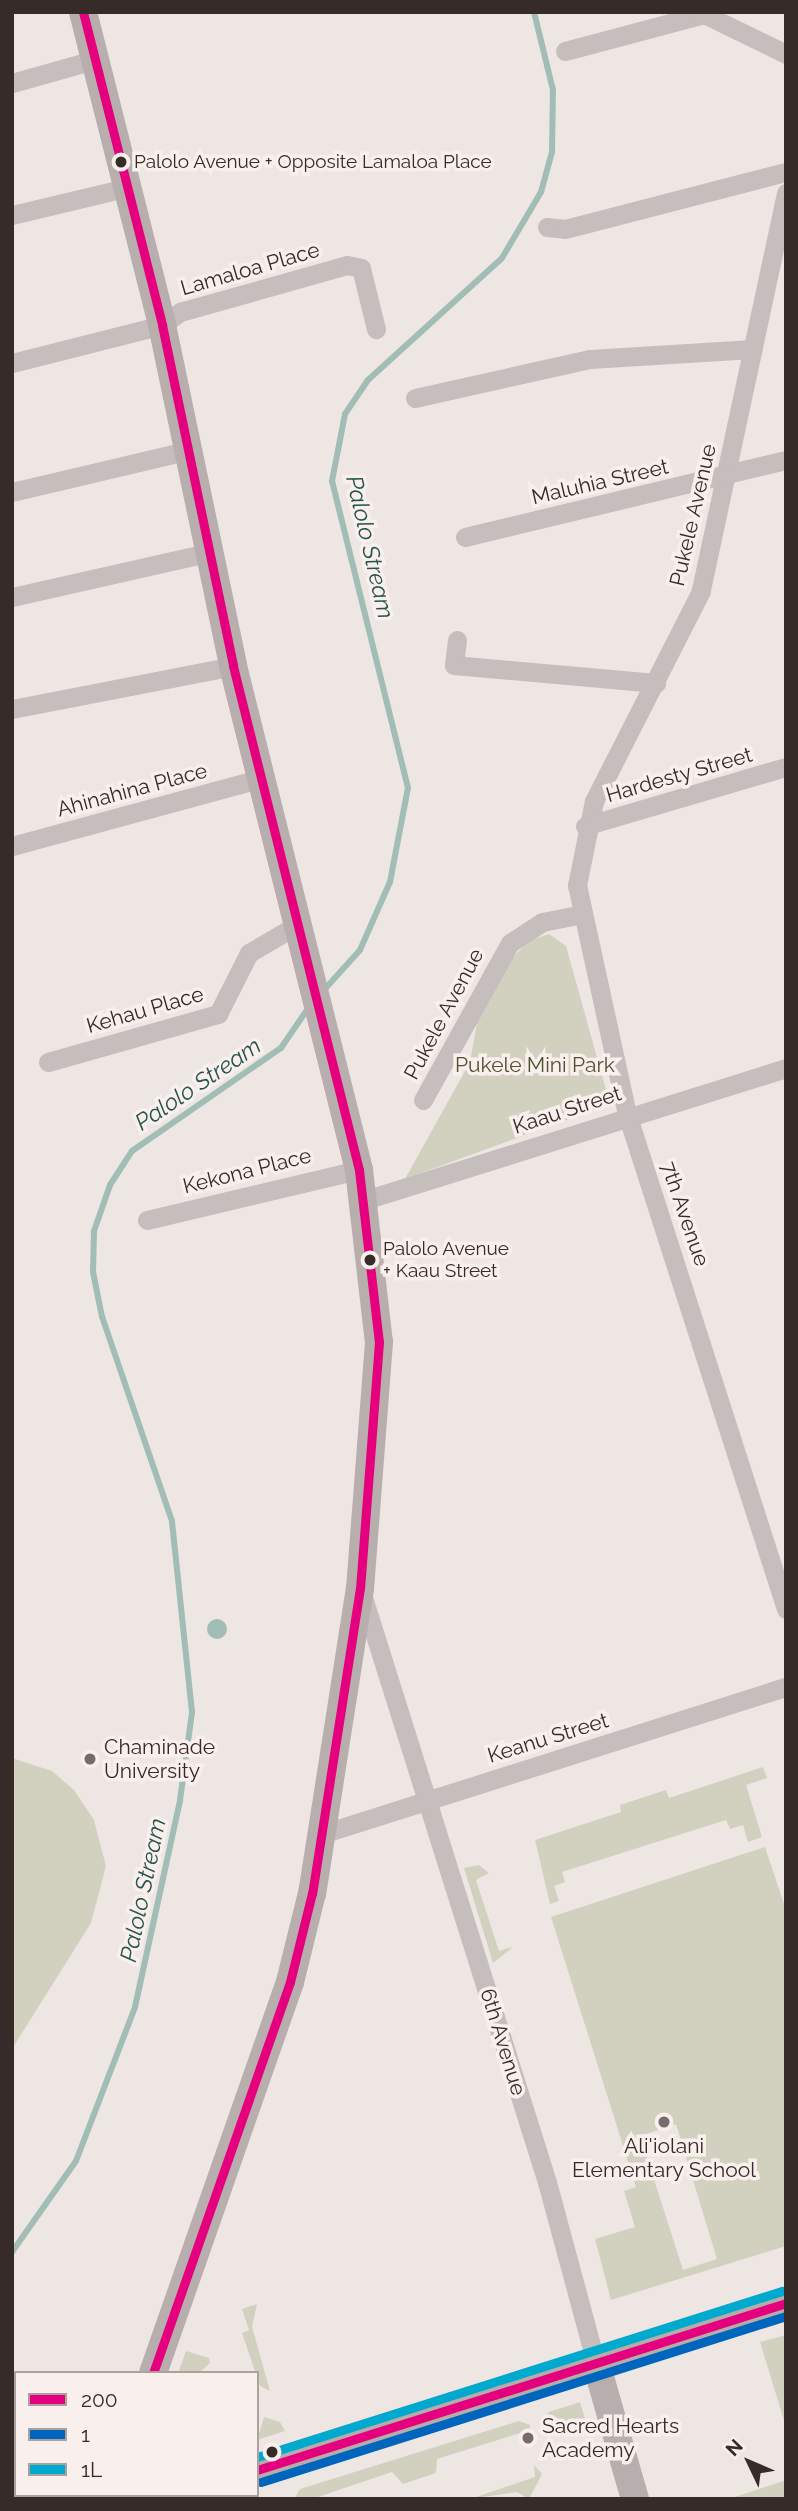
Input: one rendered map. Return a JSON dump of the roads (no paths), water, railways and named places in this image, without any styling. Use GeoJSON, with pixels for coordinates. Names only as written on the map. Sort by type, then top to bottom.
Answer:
{"type":"FeatureCollection","features":[{"type":"Feature","properties":{"kind":"main road"},"geometry":{"type":"LineString","coordinates":[[259,2469],[786,2303]]}},
{"type":"Feature","properties":{"kind":"street"},"geometry":{"type":"LineString","coordinates":[[82,12],[162,325],[190,450],[207,553],[233,666],[263,778],[324,1042],[359,1170],[365,1200],[379,1342],[360,1588],[325,1833],[290,1982],[154,2371]]}},
{"type":"Feature","properties":{"kind":"street"},"geometry":{"type":"LineString","coordinates":[[565,51],[704,14],[786,54]]}},
{"type":"Feature","properties":{"kind":"street"},"geometry":{"type":"LineString","coordinates":[[12,83],[94,60]]}},
{"type":"Feature","properties":{"kind":"street"},"geometry":{"type":"LineString","coordinates":[[547,227],[578,226],[786,172]]}},
{"type":"Feature","properties":{"kind":"street"},"geometry":{"type":"LineString","coordinates":[[12,215],[125,188]]}},
{"type":"Feature","properties":{"kind":"street","name":"Pukele Avenue"},"geometry":{"type":"LineString","coordinates":[[585,826],[701,591],[752,349],[784,219],[786,193]]}},
{"type":"Feature","properties":{"kind":"street","name":"Lamaloa Place"},"geometry":{"type":"LineString","coordinates":[[12,363],[162,325],[180,312],[346,265],[361,268],[376,329]]}},
{"type":"Feature","properties":{"kind":"street"},"geometry":{"type":"LineString","coordinates":[[415,398],[590,359],[752,349]]}},
{"type":"Feature","properties":{"kind":"street"},"geometry":{"type":"LineString","coordinates":[[12,492],[190,450]]}},
{"type":"Feature","properties":{"kind":"street","name":"Maluhia Street"},"geometry":{"type":"LineString","coordinates":[[465,537],[726,477],[786,460]]}},
{"type":"Feature","properties":{"kind":"street"},"geometry":{"type":"LineString","coordinates":[[12,597],[207,553]]}},
{"type":"Feature","properties":{"kind":"street"},"geometry":{"type":"LineString","coordinates":[[457,640],[454,665],[656,683]]}},
{"type":"Feature","properties":{"kind":"street"},"geometry":{"type":"LineString","coordinates":[[12,709],[233,666]]}},
{"type":"Feature","properties":{"kind":"street","name":"Hardesty Street"},"geometry":{"type":"LineString","coordinates":[[585,826],[786,767]]}},
{"type":"Feature","properties":{"kind":"street","name":"Ahinahina Place"},"geometry":{"type":"LineString","coordinates":[[12,846],[263,778]]}},
{"type":"Feature","properties":{"kind":"street","name":"7th Avenue"},"geometry":{"type":"LineString","coordinates":[[585,826],[579,915],[627,1114],[786,1609]]}},
{"type":"Feature","properties":{"kind":"street","name":"Pukele Avenue"},"geometry":{"type":"LineString","coordinates":[[423,1100],[510,943],[542,922],[579,915]]}},
{"type":"Feature","properties":{"kind":"street","name":"Kehau Place"},"geometry":{"type":"LineString","coordinates":[[48,1062],[218,1014],[249,953],[297,925]]}},
{"type":"Feature","properties":{"kind":"street","name":"Kaau Street"},"geometry":{"type":"LineString","coordinates":[[365,1200],[627,1114],[786,1068]]}},
{"type":"Feature","properties":{"kind":"street","name":"Kekona Place"},"geometry":{"type":"LineString","coordinates":[[147,1220],[359,1170]]}},
{"type":"Feature","properties":{"kind":"street","name":"6th Avenue"},"geometry":{"type":"LineString","coordinates":[[360,1588],[547,2182],[635,2499]]}},
{"type":"Feature","properties":{"kind":"street","name":"Keanu Street"},"geometry":{"type":"LineString","coordinates":[[325,1833],[786,1687]]}},
{"type":"Feature","properties":{"kind":"water"},"geometry":{"type":"Polygon","coordinates":[[[213,1619],[221,1619],[227,1629],[221,1639],[213,1639],[207,1633],[207,1625],[213,1619]]]}},
{"type":"Feature","properties":{"kind":"waterway","name":"Palolo Stream"},"geometry":{"type":"LineString","coordinates":[[323,991],[360,950],[390,882],[408,788],[332,481],[345,414],[368,380],[502,258],[541,192],[552,152],[553,90],[534,12]]}},
{"type":"Feature","properties":{"kind":"waterway","name":"Palolo Stream"},"geometry":{"type":"LineString","coordinates":[[12,2252],[76,2161],[135,2007],[180,1800],[192,1712],[172,1521],[102,1317],[93,1272],[94,1231],[110,1185],[132,1151],[281,1048],[309,1007]]}},
{"type":"Feature","properties":{"kind":"place","name":"Palolo Avenue + Opposite Lamaloa Place"},"geometry":{"type":"Point","coordinates":[121,162]}},
{"type":"Feature","properties":{"kind":"place","name":"Palolo Avenue + Kaau Street"},"geometry":{"type":"Point","coordinates":[370,1260]}},
{"type":"Feature","properties":{"kind":"place","name":"Chaminade University"},"geometry":{"type":"Point","coordinates":[90,1759]}},
{"type":"Feature","properties":{"kind":"place","name":"Ali'iolani Elementary School"},"geometry":{"type":"Point","coordinates":[664,2122]}},
{"type":"Feature","properties":{"kind":"place","name":"Sacred Hearts Academy"},"geometry":{"type":"Point","coordinates":[528,2438]}},
{"type":"Feature","properties":{"kind":"park label","name":"Pukele Mini Park"},"geometry":{"type":"Point","coordinates":[535,1065]}}]}
